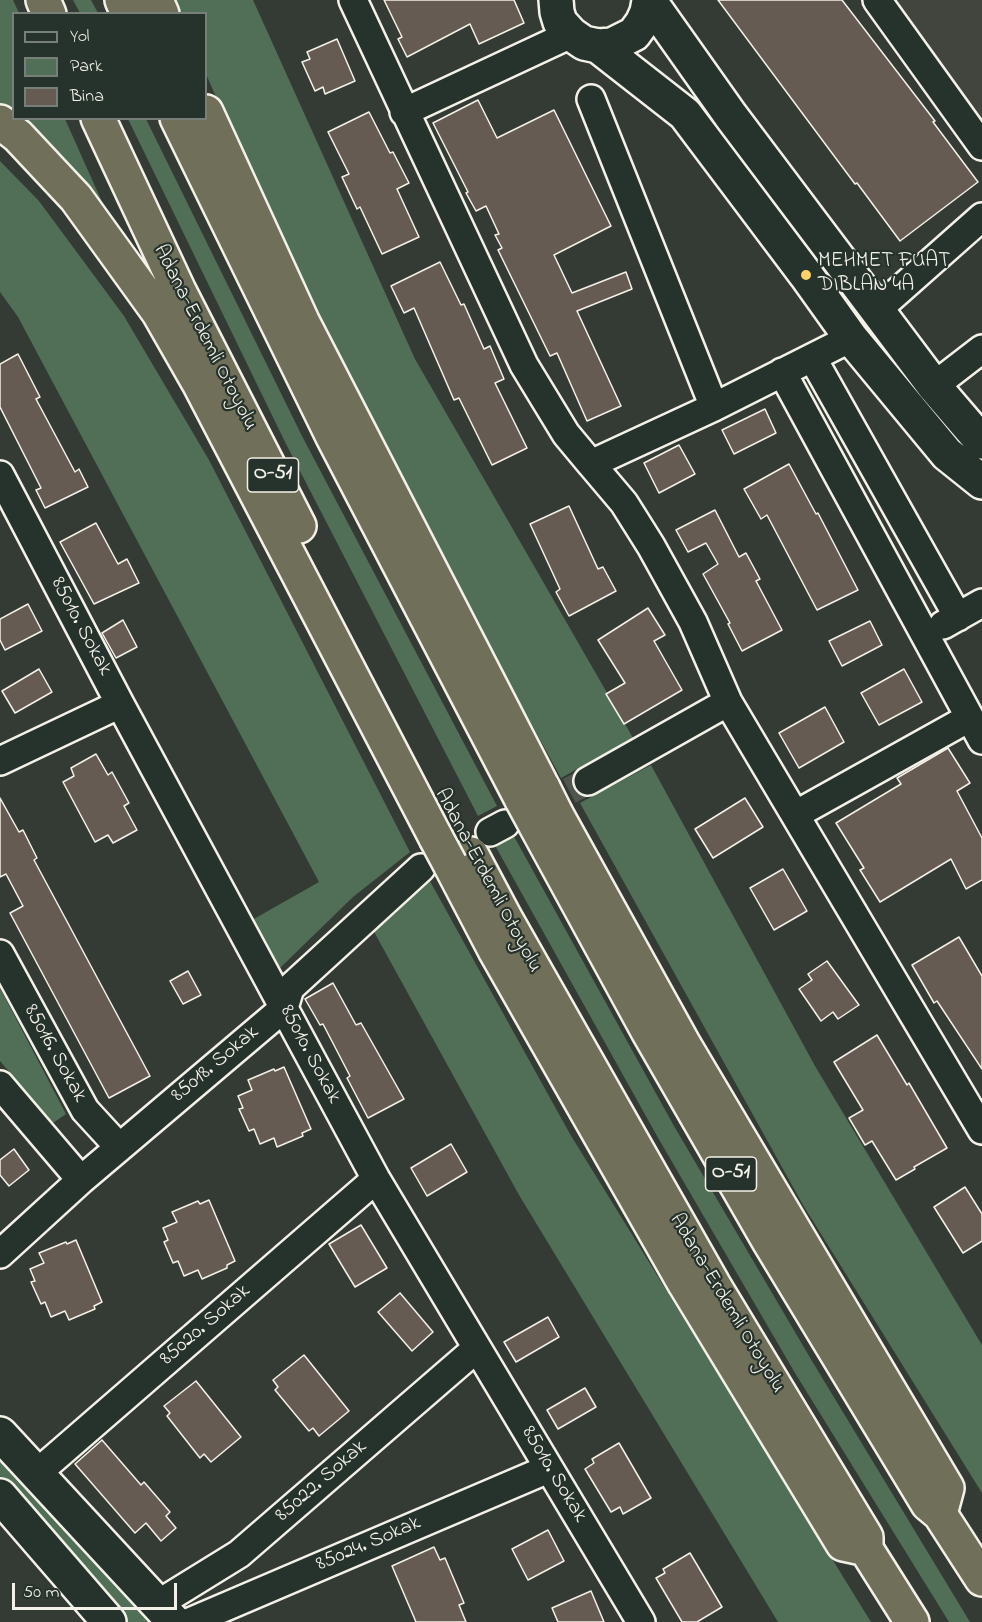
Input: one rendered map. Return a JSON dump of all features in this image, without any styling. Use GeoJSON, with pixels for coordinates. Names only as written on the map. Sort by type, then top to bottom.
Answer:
{"type":"FeatureCollection","features":[{"type":"Feature","properties":{"kind":"highway"},"geometry":{"type":"LineString","coordinates":[[207,114],[302,321],[490,830]]}},
{"type":"Feature","properties":{"kind":"highway","name":"Adana-Erdemli Otoyolu"},"geometry":{"type":"LineString","coordinates":[[100,120],[179,291],[351,627],[490,830]]}},
{"type":"Feature","properties":{"kind":"highway","name":"Adana-Erdemli Otoyolu"},"geometry":{"type":"LineString","coordinates":[[178,120],[333,437],[490,830],[505,918],[713,1284],[866,1536],[866,1549],[912,1622]]}},
{"type":"Feature","properties":{"kind":"highway"},"geometry":{"type":"LineString","coordinates":[[0,122],[18,136],[76,198],[159,314],[199,382],[490,830],[684,1045],[947,1488],[940,1514],[982,1579]]}},
{"type":"Feature","properties":{"kind":"main road"},"geometry":{"type":"LineString","coordinates":[[556,0],[560,21],[685,114],[806,274],[851,338],[947,454],[982,482]]}},
{"type":"Feature","properties":{"kind":"main road"},"geometry":{"type":"LineString","coordinates":[[584,40],[612,45],[634,34],[645,18],[649,1]]}},
{"type":"Feature","properties":{"kind":"main road"},"geometry":{"type":"LineString","coordinates":[[649,1],[731,116],[934,386],[982,442]]}},
{"type":"Feature","properties":{"kind":"main road"},"geometry":{"type":"LineString","coordinates":[[0,1434],[166,1613]]}},
{"type":"Feature","properties":{"kind":"main road"},"geometry":{"type":"LineString","coordinates":[[0,1496],[109,1622]]}},
{"type":"Feature","properties":{"kind":"street"},"geometry":{"type":"LineString","coordinates":[[352,0],[524,365],[566,434],[624,503],[651,546],[693,622],[728,702],[982,1130]]}},
{"type":"Feature","properties":{"kind":"street"},"geometry":{"type":"LineString","coordinates":[[877,0],[982,146]]}},
{"type":"Feature","properties":{"kind":"street"},"geometry":{"type":"LineString","coordinates":[[404,112],[584,40]]}},
{"type":"Feature","properties":{"kind":"street"},"geometry":{"type":"LineString","coordinates":[[591,99],[714,407]]}},
{"type":"Feature","properties":{"kind":"street"},"geometry":{"type":"LineString","coordinates":[[877,310],[982,217]]}},
{"type":"Feature","properties":{"kind":"street"},"geometry":{"type":"LineString","coordinates":[[591,464],[714,407],[851,338]]}},
{"type":"Feature","properties":{"kind":"street"},"geometry":{"type":"LineString","coordinates":[[934,386],[982,349]]}},
{"type":"Feature","properties":{"kind":"street"},"geometry":{"type":"LineString","coordinates":[[813,359],[958,617]]}},
{"type":"Feature","properties":{"kind":"street"},"geometry":{"type":"LineString","coordinates":[[782,372],[976,729],[795,815]]}},
{"type":"Feature","properties":{"kind":"street","name":"85010. Sokak"},"geometry":{"type":"LineString","coordinates":[[0,475],[120,704],[376,1179],[641,1622]]}},
{"type":"Feature","properties":{"kind":"street"},"geometry":{"type":"LineString","coordinates":[[925,633],[982,603]]}},
{"type":"Feature","properties":{"kind":"street"},"geometry":{"type":"LineString","coordinates":[[588,782],[728,702]]}},
{"type":"Feature","properties":{"kind":"street"},"geometry":{"type":"LineString","coordinates":[[0,761],[120,704]]}},
{"type":"Feature","properties":{"kind":"street","name":"85018. Sokak"},"geometry":{"type":"LineString","coordinates":[[0,1254],[119,1147],[284,1008],[291,988],[490,830]]}},
{"type":"Feature","properties":{"kind":"street","name":"85016. Sokak"},"geometry":{"type":"LineString","coordinates":[[0,954],[85,1110],[119,1147]]}},
{"type":"Feature","properties":{"kind":"street"},"geometry":{"type":"LineString","coordinates":[[0,1085],[81,1180]]}},
{"type":"Feature","properties":{"kind":"street","name":"85020. Sokak"},"geometry":{"type":"LineString","coordinates":[[36,1474],[376,1179]]}},
{"type":"Feature","properties":{"kind":"street","name":"85022. Sokak"},"geometry":{"type":"LineString","coordinates":[[166,1613],[239,1554],[477,1348]]}},
{"type":"Feature","properties":{"kind":"street","name":"85024. Sokak"},"geometry":{"type":"LineString","coordinates":[[190,1622],[548,1469]]}},
{"type":"Feature","properties":{"kind":"shaded area"},"geometry":{"type":"Polygon","coordinates":[[[889,0],[982,0],[982,123],[889,0]]]}},
{"type":"Feature","properties":{"kind":"green space"},"geometry":{"type":"Polygon","coordinates":[[[0,0],[13,0],[19,12],[12,12],[12,116],[0,106],[0,0]]]}},
{"type":"Feature","properties":{"kind":"green space"},"geometry":{"type":"Polygon","coordinates":[[[73,0],[91,0],[97,12],[79,12],[73,0]]]}},
{"type":"Feature","properties":{"kind":"green space"},"geometry":{"type":"Polygon","coordinates":[[[173,0],[253,0],[415,359],[633,738],[561,778],[442,561],[261,200],[207,76],[207,12],[179,12],[173,0]]]}},
{"type":"Feature","properties":{"kind":"green space"},"geometry":{"type":"Polygon","coordinates":[[[15,120],[65,120],[111,222],[15,120]]]}},
{"type":"Feature","properties":{"kind":"green space"},"geometry":{"type":"Polygon","coordinates":[[[128,120],[146,120],[302,436],[497,806],[478,816],[286,444],[128,120]]]}},
{"type":"Feature","properties":{"kind":"green space"},"geometry":{"type":"Polygon","coordinates":[[[0,161],[39,201],[124,316],[209,460],[410,852],[353,897],[280,968],[252,920],[319,882],[18,317],[0,292],[0,161]]]}},
{"type":"Feature","properties":{"kind":"green space"},"geometry":{"type":"Polygon","coordinates":[[[651,765],[815,1066],[982,1345],[982,1493],[803,1205],[580,803],[651,765]]]}},
{"type":"Feature","properties":{"kind":"green space"},"geometry":{"type":"Polygon","coordinates":[[[511,831],[674,1126],[812,1361],[970,1622],[949,1622],[795,1373],[657,1136],[492,840],[511,831]]]}},
{"type":"Feature","properties":{"kind":"green space"},"geometry":{"type":"Polygon","coordinates":[[[426,874],[570,1134],[871,1622],[778,1622],[519,1195],[373,930],[426,874]]]}},
{"type":"Feature","properties":{"kind":"green space"},"geometry":{"type":"Polygon","coordinates":[[[0,988],[66,1114],[53,1123],[0,1061],[0,988]]]}},
{"type":"Feature","properties":{"kind":"green space"},"geometry":{"type":"Polygon","coordinates":[[[0,1452],[155,1622],[124,1622],[0,1476],[0,1452]]]}},
{"type":"Feature","properties":{"kind":"building"},"geometry":{"type":"Polygon","coordinates":[[[384,0],[514,0],[524,23],[479,44],[470,24],[407,57],[398,39],[402,37],[384,0]]]}},
{"type":"Feature","properties":{"kind":"building"},"geometry":{"type":"Polygon","coordinates":[[[718,0],[842,0],[935,121],[933,122],[978,182],[900,241],[718,0]]]}},
{"type":"Feature","properties":{"kind":"building"},"geometry":{"type":"Polygon","coordinates":[[[337,39],[355,81],[325,94],[323,87],[315,91],[302,62],[310,59],[307,52],[337,39]]]}},
{"type":"Feature","properties":{"kind":"building"},"geometry":{"type":"Polygon","coordinates":[[[478,100],[497,138],[554,110],[611,226],[554,255],[572,293],[626,272],[632,289],[577,311],[621,406],[587,421],[557,353],[550,356],[498,250],[502,248],[495,235],[499,234],[486,206],[476,211],[433,123],[478,100]]]}},
{"type":"Feature","properties":{"kind":"building"},"geometry":{"type":"Polygon","coordinates":[[[369,112],[390,153],[393,152],[409,183],[397,189],[419,237],[382,254],[360,207],[357,209],[342,177],[349,174],[328,132],[369,112]]]}},
{"type":"Feature","properties":{"kind":"building"},"geometry":{"type":"Polygon","coordinates":[[[440,262],[461,305],[464,304],[484,349],[490,346],[504,379],[495,383],[527,448],[492,465],[459,398],[454,400],[414,308],[404,313],[391,286],[440,262]]]}},
{"type":"Feature","properties":{"kind":"building"},"geometry":{"type":"Polygon","coordinates":[[[18,354],[40,397],[36,399],[75,472],[79,469],[88,487],[45,508],[36,490],[41,488],[0,407],[0,364],[18,354]]]}},
{"type":"Feature","properties":{"kind":"building"},"geometry":{"type":"Polygon","coordinates":[[[765,409],[776,433],[734,454],[722,430],[765,409]]]}},
{"type":"Feature","properties":{"kind":"building"},"geometry":{"type":"Polygon","coordinates":[[[679,445],[695,474],[659,493],[644,463],[679,445]]]}},
{"type":"Feature","properties":{"kind":"building"},"geometry":{"type":"Polygon","coordinates":[[[789,464],[816,514],[818,513],[858,590],[817,610],[767,515],[761,519],[744,489],[789,464]]]}},
{"type":"Feature","properties":{"kind":"building"},"geometry":{"type":"Polygon","coordinates":[[[569,506],[598,569],[603,567],[616,591],[569,616],[556,592],[560,589],[530,524],[569,506]]]}},
{"type":"Feature","properties":{"kind":"building"},"geometry":{"type":"Polygon","coordinates":[[[715,510],[739,557],[746,553],[760,579],[756,581],[782,630],[742,651],[728,624],[730,623],[703,574],[718,564],[706,543],[688,552],[676,530],[715,510]]]}},
{"type":"Feature","properties":{"kind":"building"},"geometry":{"type":"Polygon","coordinates":[[[96,523],[118,564],[127,559],[139,583],[94,604],[60,542],[96,523]]]}},
{"type":"Feature","properties":{"kind":"building"},"geometry":{"type":"Polygon","coordinates":[[[28,604],[42,631],[5,650],[0,640],[0,619],[28,604]]]}},
{"type":"Feature","properties":{"kind":"building"},"geometry":{"type":"Polygon","coordinates":[[[648,608],[665,635],[654,641],[682,690],[624,724],[606,694],[625,683],[598,640],[648,608]]]}},
{"type":"Feature","properties":{"kind":"building"},"geometry":{"type":"Polygon","coordinates":[[[123,620],[137,647],[116,658],[102,633],[123,620]]]}},
{"type":"Feature","properties":{"kind":"building"},"geometry":{"type":"Polygon","coordinates":[[[870,621],[882,645],[842,666],[829,641],[870,621]]]}},
{"type":"Feature","properties":{"kind":"building"},"geometry":{"type":"Polygon","coordinates":[[[39,669],[52,692],[15,713],[2,691],[39,669]]]}},
{"type":"Feature","properties":{"kind":"building"},"geometry":{"type":"Polygon","coordinates":[[[904,669],[922,702],[879,725],[861,693],[904,669]]]}},
{"type":"Feature","properties":{"kind":"building"},"geometry":{"type":"Polygon","coordinates":[[[825,707],[844,742],[799,768],[779,733],[825,707]]]}},
{"type":"Feature","properties":{"kind":"building"},"geometry":{"type":"Polygon","coordinates":[[[948,748],[970,783],[957,791],[982,838],[982,880],[966,889],[951,859],[880,902],[860,870],[864,868],[836,823],[901,784],[897,778],[948,748]]]}},
{"type":"Feature","properties":{"kind":"building"},"geometry":{"type":"Polygon","coordinates":[[[96,754],[108,775],[112,772],[129,803],[124,806],[137,830],[113,843],[108,835],[95,842],[63,782],[74,776],[71,768],[96,754]]]}},
{"type":"Feature","properties":{"kind":"building"},"geometry":{"type":"Polygon","coordinates":[[[0,798],[19,832],[23,830],[37,858],[34,860],[150,1076],[109,1098],[10,913],[23,906],[6,874],[0,877],[0,798]]]}},
{"type":"Feature","properties":{"kind":"building"},"geometry":{"type":"Polygon","coordinates":[[[745,798],[763,827],[713,858],[695,829],[745,798]]]}},
{"type":"Feature","properties":{"kind":"building"},"geometry":{"type":"Polygon","coordinates":[[[783,869],[807,911],[774,930],[750,888],[783,869]]]}},
{"type":"Feature","properties":{"kind":"building"},"geometry":{"type":"Polygon","coordinates":[[[959,937],[982,976],[982,1069],[937,1001],[934,1003],[912,965],[959,937]]]}},
{"type":"Feature","properties":{"kind":"building"},"geometry":{"type":"Polygon","coordinates":[[[827,961],[859,1005],[838,1019],[833,1012],[821,1021],[799,989],[812,980],[808,974],[827,961]]]}},
{"type":"Feature","properties":{"kind":"building"},"geometry":{"type":"Polygon","coordinates":[[[188,971],[201,995],[183,1004],[170,981],[188,971]]]}},
{"type":"Feature","properties":{"kind":"building"},"geometry":{"type":"Polygon","coordinates":[[[333,983],[356,1025],[361,1023],[404,1099],[368,1118],[347,1078],[350,1076],[323,1024],[320,1025],[305,999],[333,983]]]}},
{"type":"Feature","properties":{"kind":"building"},"geometry":{"type":"Polygon","coordinates":[[[877,1035],[907,1085],[909,1083],[947,1148],[896,1180],[872,1141],[865,1145],[849,1118],[863,1110],[834,1062],[877,1035]]]}},
{"type":"Feature","properties":{"kind":"building"},"geometry":{"type":"Polygon","coordinates":[[[284,1067],[311,1129],[302,1133],[303,1136],[277,1147],[274,1138],[260,1144],[254,1129],[249,1131],[239,1109],[243,1108],[238,1096],[252,1090],[248,1080],[284,1067]]]}},
{"type":"Feature","properties":{"kind":"building"},"geometry":{"type":"Polygon","coordinates":[[[451,1144],[467,1172],[427,1196],[411,1168],[451,1144]]]}},
{"type":"Feature","properties":{"kind":"building"},"geometry":{"type":"Polygon","coordinates":[[[14,1149],[29,1170],[9,1186],[0,1175],[0,1160],[14,1149]]]}},
{"type":"Feature","properties":{"kind":"building"},"geometry":{"type":"Polygon","coordinates":[[[965,1187],[982,1214],[982,1241],[963,1253],[934,1207],[965,1187]]]}},
{"type":"Feature","properties":{"kind":"building"},"geometry":{"type":"Polygon","coordinates":[[[209,1200],[235,1261],[227,1265],[227,1268],[202,1279],[198,1270],[184,1276],[178,1261],[173,1263],[164,1242],[168,1240],[163,1228],[177,1222],[172,1212],[198,1201],[200,1204],[209,1200]]]}},
{"type":"Feature","properties":{"kind":"building"},"geometry":{"type":"Polygon","coordinates":[[[361,1225],[387,1268],[355,1287],[329,1244],[361,1225]]]}},
{"type":"Feature","properties":{"kind":"building"},"geometry":{"type":"Polygon","coordinates":[[[76,1240],[102,1302],[94,1306],[95,1309],[69,1320],[65,1311],[51,1317],[45,1302],[41,1304],[31,1282],[35,1281],[30,1269],[44,1263],[39,1253],[76,1240]]]}},
{"type":"Feature","properties":{"kind":"building"},"geometry":{"type":"Polygon","coordinates":[[[400,1293],[433,1332],[412,1351],[378,1312],[400,1293]]]}},
{"type":"Feature","properties":{"kind":"building"},"geometry":{"type":"Polygon","coordinates":[[[548,1317],[559,1337],[516,1362],[504,1342],[548,1317]]]}},
{"type":"Feature","properties":{"kind":"building"},"geometry":{"type":"Polygon","coordinates":[[[304,1355],[349,1411],[319,1436],[313,1428],[309,1431],[275,1390],[278,1387],[273,1380],[304,1355]]]}},
{"type":"Feature","properties":{"kind":"building"},"geometry":{"type":"Polygon","coordinates":[[[196,1381],[241,1437],[211,1462],[204,1454],[200,1458],[167,1416],[170,1413],[164,1406],[196,1381]]]}},
{"type":"Feature","properties":{"kind":"building"},"geometry":{"type":"Polygon","coordinates":[[[585,1388],[596,1407],[558,1429],[547,1410],[585,1388]]]}},
{"type":"Feature","properties":{"kind":"building"},"geometry":{"type":"Polygon","coordinates":[[[102,1440],[141,1485],[144,1482],[170,1512],[166,1516],[176,1528],[161,1541],[146,1523],[135,1533],[75,1464],[102,1440]]]}},
{"type":"Feature","properties":{"kind":"building"},"geometry":{"type":"Polygon","coordinates":[[[619,1443],[651,1498],[623,1514],[620,1507],[611,1512],[585,1469],[594,1463],[592,1459],[619,1443]]]}},
{"type":"Feature","properties":{"kind":"building"},"geometry":{"type":"Polygon","coordinates":[[[548,1530],[564,1561],[528,1580],[512,1549],[548,1530]]]}},
{"type":"Feature","properties":{"kind":"building"},"geometry":{"type":"Polygon","coordinates":[[[434,1547],[440,1560],[445,1558],[464,1603],[459,1605],[466,1622],[416,1622],[392,1566],[434,1547]]]}},
{"type":"Feature","properties":{"kind":"building"},"geometry":{"type":"Polygon","coordinates":[[[690,1553],[722,1607],[697,1622],[682,1622],[656,1578],[665,1573],[663,1569],[690,1553]]]}},
{"type":"Feature","properties":{"kind":"building"},"geometry":{"type":"Polygon","coordinates":[[[591,1591],[604,1622],[558,1622],[552,1608],[591,1591]]]}},
{"type":"Feature","properties":{"kind":"tunnel"},"geometry":{"type":"LineString","coordinates":[[533,810],[588,781]]}},
{"type":"Feature","properties":{"kind":"place","name":"MEHMET FUAT DIBLAN 4A"},"geometry":{"type":"Point","coordinates":[806,275]}}]}
